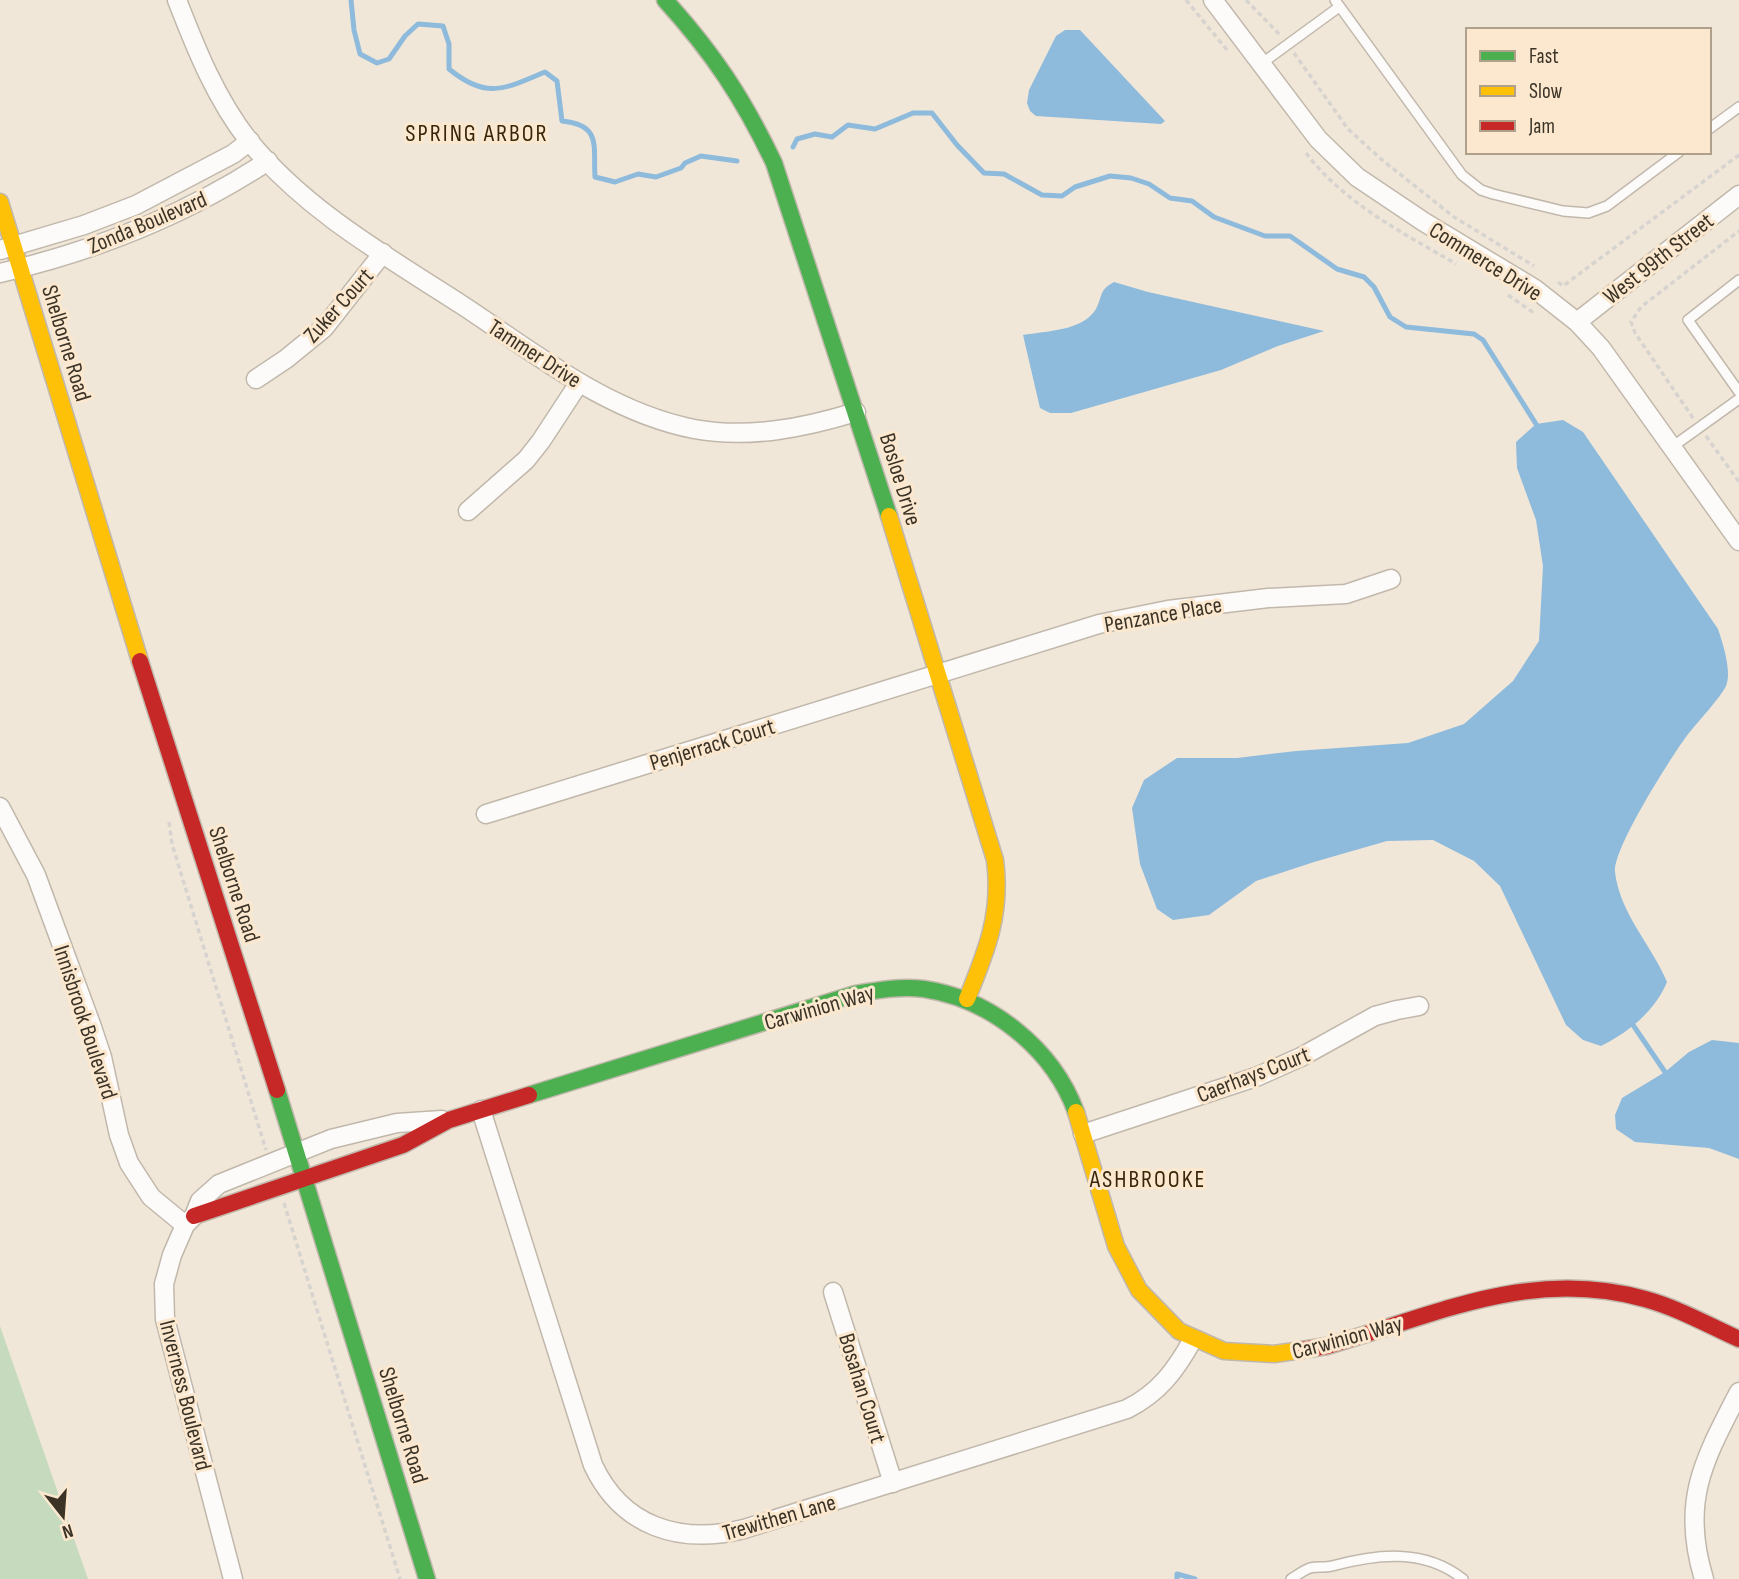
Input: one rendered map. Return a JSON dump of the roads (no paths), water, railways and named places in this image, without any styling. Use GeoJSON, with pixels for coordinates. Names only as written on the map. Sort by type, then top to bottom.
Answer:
{"type":"FeatureCollection","features":[{"type":"Feature","properties":{"kind":"street","name":"Tammer Drive"},"geometry":{"type":"LineString","coordinates":[[177,0],[210,78],[230,113],[259,151],[325,214],[579,383],[628,409],[676,425],[701,430],[774,431],[856,412]]}},
{"type":"Feature","properties":{"kind":"street","name":"Bosloe Drive"},"geometry":{"type":"LineString","coordinates":[[665,0],[706,47],[730,80],[764,140],[786,195],[989,836],[999,883],[998,910],[991,940],[967,999]]}},
{"type":"Feature","properties":{"kind":"street","name":"Commerce Drive"},"geometry":{"type":"LineString","coordinates":[[1213,0],[1318,139],[1357,177],[1424,222],[1535,289],[1577,322],[1601,348],[1739,541]]}},
{"type":"Feature","properties":{"kind":"street","name":"Zonda Boulevard"},"geometry":{"type":"LineString","coordinates":[[7,248],[84,225],[136,205],[233,155],[259,151]]}},
{"type":"Feature","properties":{"kind":"street","name":"Zonda Boulevard"},"geometry":{"type":"LineString","coordinates":[[20,268],[125,236],[185,208],[259,151]]}},
{"type":"Feature","properties":{"kind":"street","name":"West 99th Street"},"geometry":{"type":"LineString","coordinates":[[1577,322],[1739,195]]}},
{"type":"Feature","properties":{"kind":"street","name":"Shelborne Road"},"geometry":{"type":"LineString","coordinates":[[0,202],[7,248],[20,268],[116,585],[306,1179],[427,1579]]}},
{"type":"Feature","properties":{"kind":"street","name":"Zuker Court"},"geometry":{"type":"LineString","coordinates":[[256,379],[324,328],[383,253]]}},
{"type":"Feature","properties":{"kind":"street"},"geometry":{"type":"LineString","coordinates":[[0,273],[20,268]]}},
{"type":"Feature","properties":{"kind":"street"},"geometry":{"type":"LineString","coordinates":[[468,511],[526,460],[579,383]]}},
{"type":"Feature","properties":{"kind":"street","name":"Penzance Place"},"geometry":{"type":"LineString","coordinates":[[939,674],[1110,622],[1168,610],[1255,600],[1346,594],[1391,579]]}},
{"type":"Feature","properties":{"kind":"street","name":"Penjerrack Court"},"geometry":{"type":"LineString","coordinates":[[486,814],[939,674]]}},
{"type":"Feature","properties":{"kind":"street","name":"Innisbrook Boulevard"},"geometry":{"type":"LineString","coordinates":[[0,807],[36,875],[92,1027],[102,1057],[119,1135],[129,1163],[151,1197],[190,1220]]}},
{"type":"Feature","properties":{"kind":"street","name":"Carwinion Way"},"geometry":{"type":"LineString","coordinates":[[297,1152],[331,1139],[397,1123],[449,1120],[868,991],[901,988],[967,999],[1018,1031],[1050,1064],[1072,1101],[1118,1250],[1125,1264],[1149,1302],[1161,1315],[1193,1339],[1212,1347],[1267,1356],[1297,1354],[1483,1297],[1517,1290],[1557,1287],[1594,1289],[1663,1304],[1739,1339]]}},
{"type":"Feature","properties":{"kind":"street","name":"Caerhays Court"},"geometry":{"type":"LineString","coordinates":[[1083,1134],[1256,1077],[1301,1058],[1375,1016],[1419,1006]]}},
{"type":"Feature","properties":{"kind":"street","name":"Trewithen Lane"},"geometry":{"type":"LineString","coordinates":[[481,1111],[588,1452],[598,1476],[620,1503],[643,1521],[665,1531],[716,1536],[744,1529],[1128,1409],[1165,1383],[1193,1339]]}},
{"type":"Feature","properties":{"kind":"street","name":"Carwinion Way"},"geometry":{"type":"LineString","coordinates":[[306,1179],[403,1145],[449,1120]]}},
{"type":"Feature","properties":{"kind":"street","name":"Inverness Boulevard"},"geometry":{"type":"LineString","coordinates":[[233,1579],[165,1319],[163,1298],[166,1275],[200,1201],[219,1184],[297,1152]]}},
{"type":"Feature","properties":{"kind":"street"},"geometry":{"type":"LineString","coordinates":[[190,1220],[306,1179]]}},
{"type":"Feature","properties":{"kind":"street","name":"Bosahan Court"},"geometry":{"type":"LineString","coordinates":[[833,1292],[893,1483]]}},
{"type":"Feature","properties":{"kind":"street"},"geometry":{"type":"LineString","coordinates":[[1704,1579],[1695,1541],[1695,1499],[1708,1451],[1739,1392]]}},
{"type":"Feature","properties":{"kind":"lane"},"geometry":{"type":"LineString","coordinates":[[1261,64],[1337,3],[1462,174],[1481,190],[1563,211],[1588,213],[1607,206],[1676,154]]}},
{"type":"Feature","properties":{"kind":"lane"},"geometry":{"type":"LineString","coordinates":[[1711,128],[1739,107]]}},
{"type":"Feature","properties":{"kind":"lane"},"geometry":{"type":"LineString","coordinates":[[1739,280],[1688,320],[1739,392]]}},
{"type":"Feature","properties":{"kind":"lane"},"geometry":{"type":"LineString","coordinates":[[1672,447],[1739,399]]}},
{"type":"Feature","properties":{"kind":"lane"},"geometry":{"type":"LineString","coordinates":[[1291,1579],[1310,1568],[1327,1568],[1357,1559],[1393,1555],[1446,1566],[1463,1579]]}},
{"type":"Feature","properties":{"kind":"water"},"geometry":{"type":"Polygon","coordinates":[[[1065,30],[1080,30],[1165,121],[1161,124],[1036,116],[1030,111],[1027,103],[1029,90],[1056,36],[1065,30]]]}},
{"type":"Feature","properties":{"kind":"water"},"geometry":{"type":"Polygon","coordinates":[[[1114,282],[1324,331],[1278,346],[1221,370],[1071,413],[1050,413],[1040,408],[1023,335],[1063,329],[1082,322],[1096,309],[1104,290],[1114,282]]]}},
{"type":"Feature","properties":{"kind":"water"},"geometry":{"type":"Polygon","coordinates":[[[1563,420],[1583,432],[1718,629],[1727,665],[1726,686],[1668,763],[1632,825],[1617,861],[1615,872],[1623,902],[1667,982],[1656,1002],[1631,1027],[1601,1046],[1583,1040],[1566,1025],[1500,886],[1474,861],[1433,840],[1387,841],[1256,881],[1209,915],[1173,920],[1157,909],[1140,864],[1132,808],[1144,780],[1177,758],[1237,758],[1408,743],[1464,724],[1513,681],[1539,641],[1543,566],[1536,520],[1517,468],[1516,442],[1536,424],[1563,420]]]}},
{"type":"Feature","properties":{"kind":"water"},"geometry":{"type":"Polygon","coordinates":[[[1712,1040],[1739,1043],[1739,1159],[1709,1148],[1635,1142],[1616,1129],[1615,1115],[1622,1098],[1665,1072],[1689,1052],[1712,1040]]]}},
{"type":"Feature","properties":{"kind":"waterway"},"geometry":{"type":"LineString","coordinates":[[351,0],[360,54],[377,63],[389,59],[405,36],[418,24],[443,26],[449,44],[449,69],[474,85],[496,89],[507,87],[545,72],[557,81],[562,121],[584,127],[593,139],[595,177],[615,182],[638,174],[656,177],[681,168],[685,163],[701,156],[737,161]]}},
{"type":"Feature","properties":{"kind":"waterway"},"geometry":{"type":"LineString","coordinates":[[793,147],[797,139],[815,134],[832,137],[848,125],[875,129],[913,113],[932,113],[984,173],[1004,174],[1042,195],[1062,196],[1075,187],[1110,176],[1131,178],[1149,184],[1170,198],[1192,201],[1214,217],[1265,236],[1290,236],[1337,269],[1364,277],[1374,287],[1390,317],[1406,327],[1474,334],[1483,340],[1536,424]]}},
{"type":"Feature","properties":{"kind":"waterway"},"geometry":{"type":"LineString","coordinates":[[1633,1025],[1665,1072]]}},
{"type":"Feature","properties":{"kind":"waterway"},"geometry":{"type":"LineString","coordinates":[[1177,1579],[1177,1574],[1195,1579]]}},
{"type":"Feature","properties":{"kind":"district","name":"SPRING ARBOR"},"geometry":{"type":"Point","coordinates":[477,133]}},
{"type":"Feature","properties":{"kind":"district","name":"ASHBROOKE"},"geometry":{"type":"Point","coordinates":[1148,1179]}}]}
